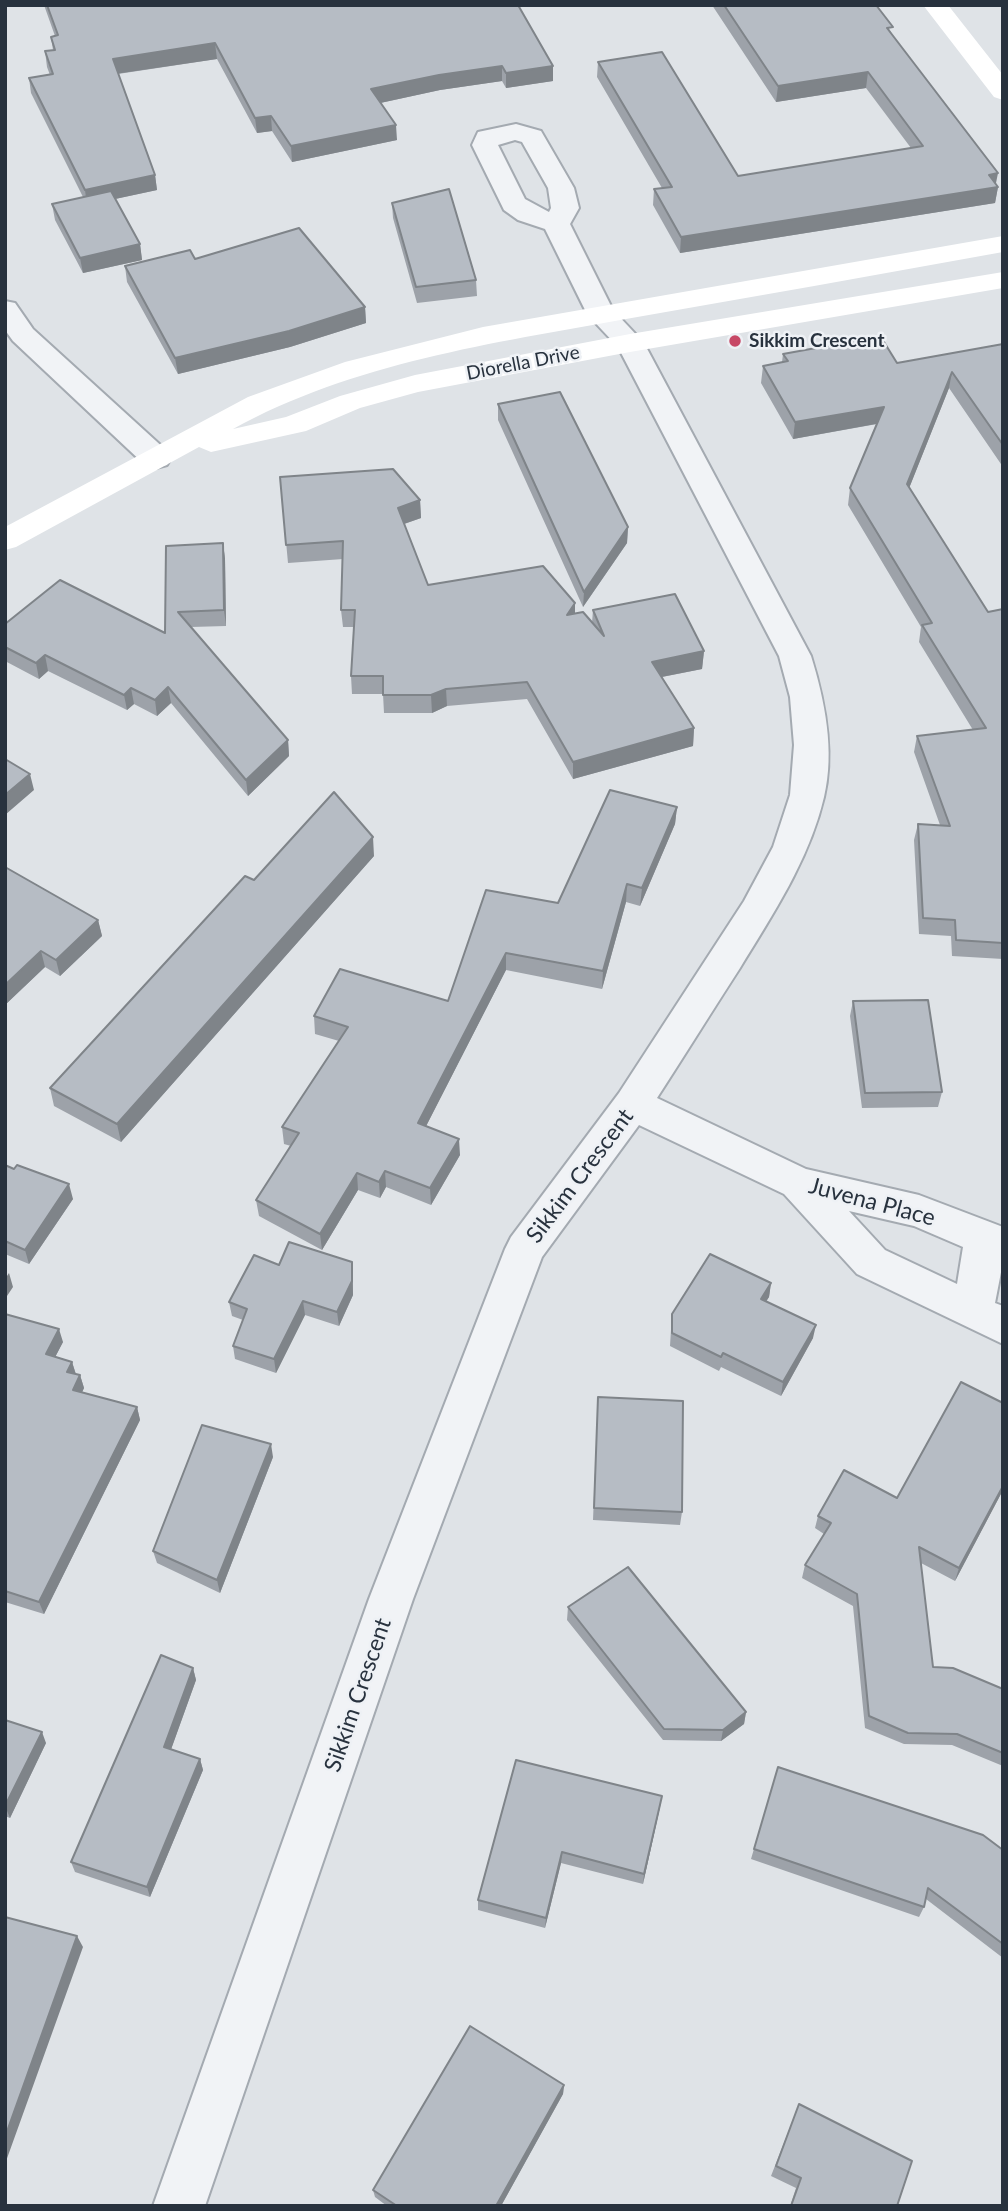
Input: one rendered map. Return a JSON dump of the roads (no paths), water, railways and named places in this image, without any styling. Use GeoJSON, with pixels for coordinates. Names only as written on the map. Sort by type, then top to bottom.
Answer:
{"type":"FeatureCollection","features":[{"type":"Feature","properties":{"kind":"street"},"geometry":{"type":"LineString","coordinates":[[935,5],[1003,92]]}},
{"type":"Feature","properties":{"kind":"street","name":"Sikkim Crescent"},"geometry":{"type":"LineString","coordinates":[[179,2206],[391,1599],[525,1249],[634,1104],[758,909],[791,848],[807,795],[811,745],[807,696],[794,656],[630,343],[601,314],[556,224]]}},
{"type":"Feature","properties":{"kind":"street","name":"Diorella Drive"},"geometry":{"type":"LineString","coordinates":[[5,540],[258,402],[349,370],[483,336],[1003,244]]}},
{"type":"Feature","properties":{"kind":"street"},"geometry":{"type":"LineString","coordinates":[[863,268],[884,300]]}},
{"type":"Feature","properties":{"kind":"street","name":"Diorella Drive"},"geometry":{"type":"LineString","coordinates":[[162,455],[295,424],[372,396],[415,384],[630,343],[1003,280]]}},
{"type":"Feature","properties":{"kind":"street"},"geometry":{"type":"LineString","coordinates":[[5,309],[23,335],[162,455]]}},
{"type":"Feature","properties":{"kind":"street"},"geometry":{"type":"LineString","coordinates":[[349,370],[372,396]]}},
{"type":"Feature","properties":{"kind":"street","name":"Juvena Place"},"geometry":{"type":"LineString","coordinates":[[634,1104],[798,1183],[919,1211],[994,1242],[988,1319],[871,1262],[798,1183]]}},
{"type":"Feature","properties":{"kind":"place","name":"Sikkim Crescent"},"geometry":{"type":"Point","coordinates":[735,341]}}]}
